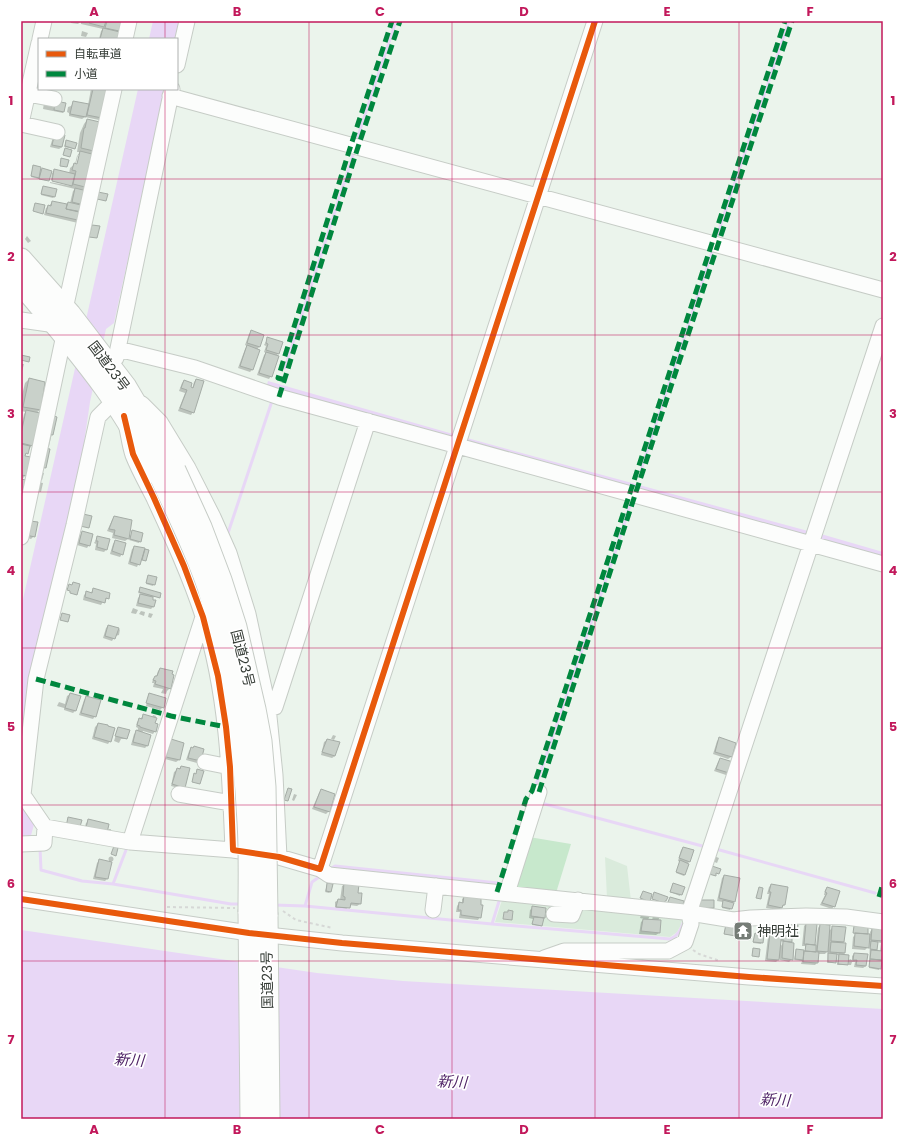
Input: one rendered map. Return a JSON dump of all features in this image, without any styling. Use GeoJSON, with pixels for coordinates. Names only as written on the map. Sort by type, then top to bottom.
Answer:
{"type":"FeatureCollection","features":[{"type":"Feature","properties":{"kind":"highway"},"geometry":{"type":"LineString","coordinates":[[21,248],[47,289]]}},
{"type":"Feature","properties":{"kind":"highway","name":"国道23号"},"geometry":{"type":"LineString","coordinates":[[21,259],[47,289],[64,321],[117,393],[168,474],[207,586],[221,633],[230,672],[242,742],[258,930],[269,1119]]}},
{"type":"Feature","properties":{"kind":"highway","name":"国道23号"},"geometry":{"type":"LineString","coordinates":[[21,284],[64,321]]}},
{"type":"Feature","properties":{"kind":"highway","name":"国道23号"},"geometry":{"type":"LineString","coordinates":[[117,393],[168,474]]}},
{"type":"Feature","properties":{"kind":"highway","name":"国道23号"},"geometry":{"type":"LineString","coordinates":[[251,1119],[258,930]]}},
{"type":"Feature","properties":{"kind":"street"},"geometry":{"type":"LineString","coordinates":[[40,38],[44,21]]}},
{"type":"Feature","properties":{"kind":"street"},"geometry":{"type":"LineString","coordinates":[[125,38],[129,21]]}},
{"type":"Feature","properties":{"kind":"street"},"geometry":{"type":"LineString","coordinates":[[178,61],[187,21]]}},
{"type":"Feature","properties":{"kind":"street"},"geometry":{"type":"LineString","coordinates":[[324,871],[595,21]]}},
{"type":"Feature","properties":{"kind":"street"},"geometry":{"type":"LineString","coordinates":[[38,48],[21,124],[57,132]]}},
{"type":"Feature","properties":{"kind":"street"},"geometry":{"type":"LineString","coordinates":[[21,537],[64,321],[114,90]]}},
{"type":"Feature","properties":{"kind":"street"},"geometry":{"type":"LineString","coordinates":[[232,850],[230,767],[226,727],[218,676],[203,617],[184,566],[133,454],[117,393],[118,349],[171,93],[883,290]]}},
{"type":"Feature","properties":{"kind":"street"},"geometry":{"type":"LineString","coordinates":[[28,94],[54,99]]}},
{"type":"Feature","properties":{"kind":"street"},"geometry":{"type":"LineString","coordinates":[[21,320],[64,321]]}},
{"type":"Feature","properties":{"kind":"street"},"geometry":{"type":"LineString","coordinates":[[539,960],[564,951],[668,951],[685,942],[691,924],[689,913],[883,326]]}},
{"type":"Feature","properties":{"kind":"street"},"geometry":{"type":"LineString","coordinates":[[118,349],[195,368],[279,397],[368,421],[460,441],[883,564]]}},
{"type":"Feature","properties":{"kind":"street"},"geometry":{"type":"LineString","coordinates":[[117,393],[160,422],[188,468],[213,517],[229,553],[248,614],[268,707],[276,790],[279,857]]}},
{"type":"Feature","properties":{"kind":"street"},"geometry":{"type":"LineString","coordinates":[[21,844],[44,843],[45,827],[23,795],[36,679],[74,526],[98,417],[117,393]]}},
{"type":"Feature","properties":{"kind":"street"},"geometry":{"type":"LineString","coordinates":[[268,707],[275,706],[368,421]]}},
{"type":"Feature","properties":{"kind":"street"},"geometry":{"type":"LineString","coordinates":[[130,842],[203,617]]}},
{"type":"Feature","properties":{"kind":"street"},"geometry":{"type":"LineString","coordinates":[[205,762],[230,767]]}},
{"type":"Feature","properties":{"kind":"street"},"geometry":{"type":"LineString","coordinates":[[507,893],[539,792]]}},
{"type":"Feature","properties":{"kind":"street"},"geometry":{"type":"LineString","coordinates":[[179,794],[231,803]]}},
{"type":"Feature","properties":{"kind":"street"},"geometry":{"type":"LineString","coordinates":[[45,827],[130,842],[232,850],[279,857],[324,871],[436,886],[689,913],[733,920],[806,916],[846,917],[883,921]]}},
{"type":"Feature","properties":{"kind":"street"},"geometry":{"type":"LineString","coordinates":[[433,910],[436,886]]}},
{"type":"Feature","properties":{"kind":"street"},"geometry":{"type":"LineString","coordinates":[[21,899],[389,947],[749,977],[883,986]]}},
{"type":"Feature","properties":{"kind":"street"},"geometry":{"type":"LineString","coordinates":[[554,914],[572,915],[578,900]]}},
{"type":"Feature","properties":{"kind":"path"},"geometry":{"type":"LineString","coordinates":[[685,942],[699,954],[721,962]]}},
{"type":"Feature","properties":{"kind":"shaded area"},"geometry":{"type":"Polygon","coordinates":[[[605,857],[627,866],[631,901],[607,898],[605,857]]]}},
{"type":"Feature","properties":{"kind":"shaded area"},"geometry":{"type":"Polygon","coordinates":[[[503,897],[683,916],[681,925],[677,932],[670,937],[495,922],[503,897]]]}},
{"type":"Feature","properties":{"kind":"green space"},"geometry":{"type":"Polygon","coordinates":[[[529,837],[571,844],[556,893],[515,889],[529,837]]]}},
{"type":"Feature","properties":{"kind":"water"},"geometry":{"type":"Polygon","coordinates":[[[153,21],[180,21],[176,38],[149,38],[153,21]]]}},
{"type":"Feature","properties":{"kind":"water"},"geometry":{"type":"Polygon","coordinates":[[[138,90],[165,90],[114,323],[106,329],[90,402],[78,484],[21,765],[21,608],[138,90]]]}},
{"type":"Feature","properties":{"kind":"water"},"geometry":{"type":"Polygon","coordinates":[[[268,381],[467,438],[808,531],[804,536],[266,388],[268,381]]]}},
{"type":"Feature","properties":{"kind":"water"},"geometry":{"type":"Polygon","coordinates":[[[821,534],[883,552],[883,559],[820,541],[821,534]]]}},
{"type":"Feature","properties":{"kind":"water"},"geometry":{"type":"Polygon","coordinates":[[[21,798],[35,821],[30,839],[21,838],[21,798]]]}},
{"type":"Feature","properties":{"kind":"water","name":"新川"},"geometry":{"type":"Polygon","coordinates":[[[21,930],[317,973],[403,981],[883,1009],[883,1119],[21,1119],[21,930]]]}},
{"type":"Feature","properties":{"kind":"building"},"geometry":{"type":"Polygon","coordinates":[[[90,21],[106,21],[104,27],[89,23],[90,21]]]}},
{"type":"Feature","properties":{"kind":"building"},"geometry":{"type":"Polygon","coordinates":[[[107,21],[127,21],[124,32],[105,28],[107,21]]]}},
{"type":"Feature","properties":{"kind":"building"},"geometry":{"type":"Polygon","coordinates":[[[103,28],[120,32],[119,38],[100,38],[103,28]]]}},
{"type":"Feature","properties":{"kind":"building"},"geometry":{"type":"Polygon","coordinates":[[[93,90],[109,90],[102,118],[87,115],[93,90]]]}},
{"type":"Feature","properties":{"kind":"building"},"geometry":{"type":"Polygon","coordinates":[[[55,101],[66,103],[64,112],[54,110],[55,101]]]}},
{"type":"Feature","properties":{"kind":"building"},"geometry":{"type":"Polygon","coordinates":[[[73,101],[89,104],[86,117],[70,114],[73,101]]]}},
{"type":"Feature","properties":{"kind":"building"},"geometry":{"type":"Polygon","coordinates":[[[87,119],[104,123],[98,152],[81,148],[87,119]]]}},
{"type":"Feature","properties":{"kind":"building"},"geometry":{"type":"Polygon","coordinates":[[[55,133],[65,135],[62,147],[52,145],[55,133]]]}},
{"type":"Feature","properties":{"kind":"building"},"geometry":{"type":"Polygon","coordinates":[[[66,140],[77,143],[75,149],[65,146],[66,140]]]}},
{"type":"Feature","properties":{"kind":"building"},"geometry":{"type":"Polygon","coordinates":[[[65,148],[72,150],[70,157],[63,155],[65,148]]]}},
{"type":"Feature","properties":{"kind":"building"},"geometry":{"type":"Polygon","coordinates":[[[80,151],[96,155],[89,188],[73,184],[76,171],[72,170],[74,163],[77,164],[80,151]]]}},
{"type":"Feature","properties":{"kind":"building"},"geometry":{"type":"Polygon","coordinates":[[[61,158],[69,160],[67,167],[60,166],[61,158]]]}},
{"type":"Feature","properties":{"kind":"building"},"geometry":{"type":"Polygon","coordinates":[[[33,165],[41,167],[39,178],[31,176],[33,165]]]}},
{"type":"Feature","properties":{"kind":"building"},"geometry":{"type":"Polygon","coordinates":[[[42,168],[52,171],[49,181],[39,179],[42,168]]]}},
{"type":"Feature","properties":{"kind":"building"},"geometry":{"type":"Polygon","coordinates":[[[54,169],[75,174],[72,186],[52,181],[54,169]]]}},
{"type":"Feature","properties":{"kind":"building"},"geometry":{"type":"Polygon","coordinates":[[[43,186],[57,189],[55,197],[41,194],[43,186]]]}},
{"type":"Feature","properties":{"kind":"building"},"geometry":{"type":"Polygon","coordinates":[[[75,188],[87,191],[84,205],[72,202],[75,188]]]}},
{"type":"Feature","properties":{"kind":"building"},"geometry":{"type":"Polygon","coordinates":[[[98,192],[108,194],[106,201],[97,199],[98,192]]]}},
{"type":"Feature","properties":{"kind":"building"},"geometry":{"type":"Polygon","coordinates":[[[52,201],[67,204],[66,209],[83,213],[82,221],[46,213],[48,205],[51,206],[52,201]]]}},
{"type":"Feature","properties":{"kind":"building"},"geometry":{"type":"Polygon","coordinates":[[[68,202],[85,206],[83,212],[66,209],[68,202]]]}},
{"type":"Feature","properties":{"kind":"building"},"geometry":{"type":"Polygon","coordinates":[[[35,203],[45,205],[43,214],[33,211],[35,203]]]}},
{"type":"Feature","properties":{"kind":"building"},"geometry":{"type":"Polygon","coordinates":[[[92,225],[100,226],[97,238],[89,237],[92,225]]]}},
{"type":"Feature","properties":{"kind":"building"},"geometry":{"type":"Polygon","coordinates":[[[251,330],[264,335],[260,347],[247,343],[251,330]]]}},
{"type":"Feature","properties":{"kind":"building"},"geometry":{"type":"Polygon","coordinates":[[[267,337],[283,342],[279,354],[266,350],[268,344],[266,343],[267,337]]]}},
{"type":"Feature","properties":{"kind":"building"},"geometry":{"type":"Polygon","coordinates":[[[247,345],[260,350],[253,370],[240,366],[247,345]]]}},
{"type":"Feature","properties":{"kind":"building"},"geometry":{"type":"Polygon","coordinates":[[[266,352],[279,356],[272,377],[259,373],[266,352]]]}},
{"type":"Feature","properties":{"kind":"building"},"geometry":{"type":"Polygon","coordinates":[[[21,355],[30,357],[29,362],[21,360],[21,355]]]}},
{"type":"Feature","properties":{"kind":"building"},"geometry":{"type":"Polygon","coordinates":[[[29,378],[45,382],[41,410],[23,407],[29,378]]]}},
{"type":"Feature","properties":{"kind":"building"},"geometry":{"type":"Polygon","coordinates":[[[196,379],[204,381],[194,413],[180,408],[187,390],[181,388],[184,380],[192,383],[191,387],[193,388],[196,379]]]}},
{"type":"Feature","properties":{"kind":"building"},"geometry":{"type":"Polygon","coordinates":[[[26,410],[40,413],[33,446],[21,443],[21,434],[26,410]]]}},
{"type":"Feature","properties":{"kind":"building"},"geometry":{"type":"Polygon","coordinates":[[[51,415],[57,417],[53,435],[47,434],[51,415]]]}},
{"type":"Feature","properties":{"kind":"building"},"geometry":{"type":"Polygon","coordinates":[[[21,444],[30,446],[28,454],[26,453],[25,456],[31,457],[27,476],[21,475],[21,444]]]}},
{"type":"Feature","properties":{"kind":"building"},"geometry":{"type":"Polygon","coordinates":[[[44,448],[50,449],[46,468],[39,467],[44,448]]]}},
{"type":"Feature","properties":{"kind":"building"},"geometry":{"type":"Polygon","coordinates":[[[21,479],[26,480],[21,503],[21,479]]]}},
{"type":"Feature","properties":{"kind":"building"},"geometry":{"type":"Polygon","coordinates":[[[83,514],[92,516],[89,528],[80,526],[83,514]]]}},
{"type":"Feature","properties":{"kind":"building"},"geometry":{"type":"Polygon","coordinates":[[[114,516],[132,520],[129,539],[114,535],[115,530],[109,529],[114,516]]]}},
{"type":"Feature","properties":{"kind":"building"},"geometry":{"type":"Polygon","coordinates":[[[30,521],[38,522],[35,537],[26,535],[30,521]]]}},
{"type":"Feature","properties":{"kind":"building"},"geometry":{"type":"Polygon","coordinates":[[[132,530],[143,533],[141,542],[130,539],[132,530]]]}},
{"type":"Feature","properties":{"kind":"building"},"geometry":{"type":"Polygon","coordinates":[[[82,531],[93,534],[90,546],[79,543],[82,531]]]}},
{"type":"Feature","properties":{"kind":"building"},"geometry":{"type":"Polygon","coordinates":[[[97,536],[110,539],[107,550],[97,547],[97,536]]]}},
{"type":"Feature","properties":{"kind":"building"},"geometry":{"type":"Polygon","coordinates":[[[115,540],[126,543],[123,555],[112,551],[115,540]]]}},
{"type":"Feature","properties":{"kind":"building"},"geometry":{"type":"Polygon","coordinates":[[[134,546],[145,548],[140,565],[130,562],[134,546]]]}},
{"type":"Feature","properties":{"kind":"building"},"geometry":{"type":"Polygon","coordinates":[[[145,549],[149,550],[146,561],[142,560],[145,549]]]}},
{"type":"Feature","properties":{"kind":"building"},"geometry":{"type":"Polygon","coordinates":[[[148,575],[157,577],[155,585],[146,583],[148,575]]]}},
{"type":"Feature","properties":{"kind":"building"},"geometry":{"type":"Polygon","coordinates":[[[73,582],[80,584],[77,595],[70,593],[70,591],[67,590],[69,584],[72,585],[73,582]]]}},
{"type":"Feature","properties":{"kind":"building"},"geometry":{"type":"Polygon","coordinates":[[[140,587],[161,593],[160,598],[139,592],[140,587]]]}},
{"type":"Feature","properties":{"kind":"building"},"geometry":{"type":"Polygon","coordinates":[[[93,588],[110,593],[109,599],[106,598],[105,603],[85,597],[86,591],[92,593],[93,588]]]}},
{"type":"Feature","properties":{"kind":"building"},"geometry":{"type":"Polygon","coordinates":[[[140,594],[153,597],[153,600],[156,600],[154,607],[138,603],[140,594]]]}},
{"type":"Feature","properties":{"kind":"building"},"geometry":{"type":"Polygon","coordinates":[[[62,613],[70,615],[68,622],[60,620],[62,613]]]}},
{"type":"Feature","properties":{"kind":"building"},"geometry":{"type":"Polygon","coordinates":[[[108,625],[119,628],[115,639],[105,636],[108,625]]]}},
{"type":"Feature","properties":{"kind":"building"},"geometry":{"type":"Polygon","coordinates":[[[160,668],[173,671],[172,674],[174,675],[171,689],[155,684],[156,681],[153,680],[155,676],[157,676],[160,668]]]}},
{"type":"Feature","properties":{"kind":"building"},"geometry":{"type":"Polygon","coordinates":[[[70,693],[81,696],[76,711],[65,708],[70,693]]]}},
{"type":"Feature","properties":{"kind":"building"},"geometry":{"type":"Polygon","coordinates":[[[149,693],[166,698],[164,708],[146,703],[149,693]]]}},
{"type":"Feature","properties":{"kind":"building"},"geometry":{"type":"Polygon","coordinates":[[[86,696],[101,700],[96,717],[81,713],[86,696]]]}},
{"type":"Feature","properties":{"kind":"building"},"geometry":{"type":"Polygon","coordinates":[[[143,714],[157,718],[155,723],[158,724],[156,732],[137,725],[139,718],[142,719],[143,714]]]}},
{"type":"Feature","properties":{"kind":"building"},"geometry":{"type":"Polygon","coordinates":[[[98,723],[115,728],[111,742],[94,737],[98,723]]]}},
{"type":"Feature","properties":{"kind":"building"},"geometry":{"type":"Polygon","coordinates":[[[118,727],[130,730],[127,739],[115,736],[118,727]]]}},
{"type":"Feature","properties":{"kind":"building"},"geometry":{"type":"Polygon","coordinates":[[[136,730],[151,735],[148,746],[133,742],[136,730]]]}},
{"type":"Feature","properties":{"kind":"building"},"geometry":{"type":"Polygon","coordinates":[[[719,737],[736,743],[732,757],[715,752],[719,737]]]}},
{"type":"Feature","properties":{"kind":"building"},"geometry":{"type":"Polygon","coordinates":[[[171,739],[184,743],[180,760],[166,757],[171,739]]]}},
{"type":"Feature","properties":{"kind":"building"},"geometry":{"type":"Polygon","coordinates":[[[327,739],[340,742],[335,756],[322,752],[327,739]]]}},
{"type":"Feature","properties":{"kind":"building"},"geometry":{"type":"Polygon","coordinates":[[[194,746],[204,749],[201,761],[188,758],[191,747],[193,748],[194,746]]]}},
{"type":"Feature","properties":{"kind":"building"},"geometry":{"type":"Polygon","coordinates":[[[720,758],[733,762],[729,773],[716,769],[720,758]]]}},
{"type":"Feature","properties":{"kind":"building"},"geometry":{"type":"Polygon","coordinates":[[[181,766],[190,768],[185,788],[172,784],[177,768],[180,769],[181,766]]]}},
{"type":"Feature","properties":{"kind":"building"},"geometry":{"type":"Polygon","coordinates":[[[197,769],[204,771],[200,784],[192,782],[194,773],[196,774],[197,769]]]}},
{"type":"Feature","properties":{"kind":"building"},"geometry":{"type":"Polygon","coordinates":[[[288,788],[292,789],[288,801],[284,800],[288,788]]]}},
{"type":"Feature","properties":{"kind":"building"},"geometry":{"type":"Polygon","coordinates":[[[321,789],[335,794],[330,812],[314,807],[321,789]]]}},
{"type":"Feature","properties":{"kind":"building"},"geometry":{"type":"Polygon","coordinates":[[[68,817],[82,820],[79,830],[66,827],[68,817]]]}},
{"type":"Feature","properties":{"kind":"building"},"geometry":{"type":"Polygon","coordinates":[[[88,819],[109,824],[107,833],[86,828],[88,819]]]}},
{"type":"Feature","properties":{"kind":"building"},"geometry":{"type":"Polygon","coordinates":[[[114,846],[118,848],[116,856],[111,854],[114,846]]]}},
{"type":"Feature","properties":{"kind":"building"},"geometry":{"type":"Polygon","coordinates":[[[683,847],[694,850],[690,862],[679,858],[683,847]]]}},
{"type":"Feature","properties":{"kind":"building"},"geometry":{"type":"Polygon","coordinates":[[[99,859],[112,862],[108,879],[95,877],[99,859]]]}},
{"type":"Feature","properties":{"kind":"building"},"geometry":{"type":"Polygon","coordinates":[[[680,860],[689,864],[685,875],[676,872],[680,860]]]}},
{"type":"Feature","properties":{"kind":"building"},"geometry":{"type":"Polygon","coordinates":[[[712,866],[721,869],[719,874],[716,873],[716,876],[709,874],[712,866]]]}},
{"type":"Feature","properties":{"kind":"building"},"geometry":{"type":"Polygon","coordinates":[[[724,875],[740,878],[735,902],[719,898],[724,875]]]}},
{"type":"Feature","properties":{"kind":"building"},"geometry":{"type":"Polygon","coordinates":[[[344,882],[359,884],[358,893],[362,893],[361,904],[351,903],[350,908],[336,907],[338,899],[345,900],[345,897],[343,896],[344,882]]]}},
{"type":"Feature","properties":{"kind":"building"},"geometry":{"type":"Polygon","coordinates":[[[327,883],[333,884],[331,892],[326,891],[327,883]]]}},
{"type":"Feature","properties":{"kind":"building"},"geometry":{"type":"Polygon","coordinates":[[[673,883],[685,887],[682,895],[670,892],[673,883]]]}},
{"type":"Feature","properties":{"kind":"building"},"geometry":{"type":"Polygon","coordinates":[[[771,884],[788,887],[785,905],[783,905],[782,908],[768,905],[771,884]]]}},
{"type":"Feature","properties":{"kind":"building"},"geometry":{"type":"Polygon","coordinates":[[[759,887],[763,888],[761,899],[756,898],[759,887]]]}},
{"type":"Feature","properties":{"kind":"building"},"geometry":{"type":"Polygon","coordinates":[[[827,887],[840,891],[835,907],[822,903],[827,893],[825,892],[827,887]]]}},
{"type":"Feature","properties":{"kind":"building"},"geometry":{"type":"Polygon","coordinates":[[[643,891],[652,894],[650,902],[640,898],[643,891]]]}},
{"type":"Feature","properties":{"kind":"building"},"geometry":{"type":"Polygon","coordinates":[[[654,892],[668,897],[666,901],[664,903],[652,899],[654,892]]]}},
{"type":"Feature","properties":{"kind":"building"},"geometry":{"type":"Polygon","coordinates":[[[464,895],[481,897],[481,905],[483,905],[481,918],[461,915],[461,910],[458,910],[459,902],[463,903],[464,895]]]}},
{"type":"Feature","properties":{"kind":"building"},"geometry":{"type":"Polygon","coordinates":[[[670,897],[684,901],[682,907],[668,902],[670,897]]]}},
{"type":"Feature","properties":{"kind":"building"},"geometry":{"type":"Polygon","coordinates":[[[699,900],[714,900],[714,908],[699,908],[699,900]]]}},
{"type":"Feature","properties":{"kind":"building"},"geometry":{"type":"Polygon","coordinates":[[[723,900],[734,903],[732,909],[722,907],[723,900]]]}},
{"type":"Feature","properties":{"kind":"building"},"geometry":{"type":"Polygon","coordinates":[[[532,906],[546,908],[545,918],[531,916],[532,906]]]}},
{"type":"Feature","properties":{"kind":"building"},"geometry":{"type":"Polygon","coordinates":[[[508,910],[513,911],[512,920],[503,919],[504,912],[508,912],[508,910]]]}},
{"type":"Feature","properties":{"kind":"building"},"geometry":{"type":"Polygon","coordinates":[[[534,917],[544,918],[542,926],[532,924],[534,917]]]}},
{"type":"Feature","properties":{"kind":"building"},"geometry":{"type":"Polygon","coordinates":[[[643,919],[661,920],[660,933],[641,931],[643,919]]]}},
{"type":"Feature","properties":{"kind":"building"},"geometry":{"type":"Polygon","coordinates":[[[773,922],[783,923],[782,930],[773,929],[773,922]]]}},
{"type":"Feature","properties":{"kind":"building"},"geometry":{"type":"Polygon","coordinates":[[[783,923],[798,925],[797,937],[782,935],[783,923]]]}},
{"type":"Feature","properties":{"kind":"building"},"geometry":{"type":"Polygon","coordinates":[[[806,923],[817,924],[815,945],[804,944],[806,923]]]}},
{"type":"Feature","properties":{"kind":"building"},"geometry":{"type":"Polygon","coordinates":[[[726,924],[738,926],[736,936],[724,934],[726,924]]]}},
{"type":"Feature","properties":{"kind":"building"},"geometry":{"type":"Polygon","coordinates":[[[820,924],[830,925],[828,952],[817,951],[820,924]]]}},
{"type":"Feature","properties":{"kind":"building"},"geometry":{"type":"Polygon","coordinates":[[[832,926],[846,927],[844,942],[831,941],[832,926]]]}},
{"type":"Feature","properties":{"kind":"building"},"geometry":{"type":"Polygon","coordinates":[[[854,926],[868,927],[868,934],[853,933],[854,926]]]}},
{"type":"Feature","properties":{"kind":"building"},"geometry":{"type":"Polygon","coordinates":[[[738,927],[747,930],[747,934],[742,933],[741,936],[737,936],[738,927]]]}},
{"type":"Feature","properties":{"kind":"building"},"geometry":{"type":"Polygon","coordinates":[[[872,928],[883,929],[883,941],[871,940],[872,928]]]}},
{"type":"Feature","properties":{"kind":"building"},"geometry":{"type":"Polygon","coordinates":[[[775,931],[782,931],[779,960],[767,959],[770,933],[774,934],[775,931]]]}},
{"type":"Feature","properties":{"kind":"building"},"geometry":{"type":"Polygon","coordinates":[[[755,933],[764,935],[763,943],[753,942],[755,933]]]}},
{"type":"Feature","properties":{"kind":"building"},"geometry":{"type":"Polygon","coordinates":[[[855,933],[870,934],[869,948],[854,946],[855,933]]]}},
{"type":"Feature","properties":{"kind":"building"},"geometry":{"type":"Polygon","coordinates":[[[783,936],[792,937],[792,942],[783,941],[783,936]]]}},
{"type":"Feature","properties":{"kind":"building"},"geometry":{"type":"Polygon","coordinates":[[[783,941],[794,943],[793,960],[782,958],[783,941]]]}},
{"type":"Feature","properties":{"kind":"building"},"geometry":{"type":"Polygon","coordinates":[[[871,941],[878,942],[877,950],[870,949],[871,941]]]}},
{"type":"Feature","properties":{"kind":"building"},"geometry":{"type":"Polygon","coordinates":[[[831,942],[846,943],[845,953],[830,952],[831,942]]]}},
{"type":"Feature","properties":{"kind":"building"},"geometry":{"type":"Polygon","coordinates":[[[806,944],[816,945],[816,952],[805,951],[806,944]]]}},
{"type":"Feature","properties":{"kind":"building"},"geometry":{"type":"Polygon","coordinates":[[[753,948],[760,949],[759,957],[752,956],[753,948]]]}},
{"type":"Feature","properties":{"kind":"building"},"geometry":{"type":"Polygon","coordinates":[[[796,949],[804,950],[803,960],[795,959],[796,949]]]}},
{"type":"Feature","properties":{"kind":"building"},"geometry":{"type":"Polygon","coordinates":[[[871,950],[883,951],[882,960],[870,959],[871,950]]]}},
{"type":"Feature","properties":{"kind":"building"},"geometry":{"type":"Polygon","coordinates":[[[804,951],[819,952],[818,963],[803,962],[804,951]]]}},
{"type":"Feature","properties":{"kind":"building"},"geometry":{"type":"Polygon","coordinates":[[[828,953],[837,954],[836,963],[828,962],[828,953]]]}},
{"type":"Feature","properties":{"kind":"building"},"geometry":{"type":"Polygon","coordinates":[[[854,953],[868,954],[866,966],[856,965],[857,960],[853,960],[854,953]]]}},
{"type":"Feature","properties":{"kind":"building"},"geometry":{"type":"Polygon","coordinates":[[[839,954],[849,955],[848,965],[838,964],[839,954]]]}},
{"type":"Feature","properties":{"kind":"building"},"geometry":{"type":"Polygon","coordinates":[[[870,959],[882,960],[881,969],[869,967],[870,959]]]}},
{"type":"Feature","properties":{"kind":"waterway"},"geometry":{"type":"LineString","coordinates":[[357,139],[396,21]]}},
{"type":"Feature","properties":{"kind":"waterway"},"geometry":{"type":"LineString","coordinates":[[717,236],[789,21]]}},
{"type":"Feature","properties":{"kind":"waterway"},"geometry":{"type":"LineString","coordinates":[[285,368],[354,152]]}},
{"type":"Feature","properties":{"kind":"waterway"},"geometry":{"type":"LineString","coordinates":[[641,470],[713,249]]}},
{"type":"Feature","properties":{"kind":"waterway"},"geometry":{"type":"LineString","coordinates":[[227,536],[272,401]]}},
{"type":"Feature","properties":{"kind":"waterway"},"geometry":{"type":"LineString","coordinates":[[535,788],[631,502]]}},
{"type":"Feature","properties":{"kind":"waterway"},"geometry":{"type":"LineString","coordinates":[[541,803],[706,847]]}},
{"type":"Feature","properties":{"kind":"waterway"},"geometry":{"type":"LineString","coordinates":[[40,848],[41,870],[82,881],[113,884],[231,904],[242,904]]}},
{"type":"Feature","properties":{"kind":"waterway"},"geometry":{"type":"LineString","coordinates":[[716,849],[875,893]]}},
{"type":"Feature","properties":{"kind":"waterway"},"geometry":{"type":"LineString","coordinates":[[113,884],[126,850]]}},
{"type":"Feature","properties":{"kind":"waterway"},"geometry":{"type":"LineString","coordinates":[[330,869],[335,866],[498,883]]}},
{"type":"Feature","properties":{"kind":"waterway"},"geometry":{"type":"LineString","coordinates":[[305,906],[312,882],[322,875]]}},
{"type":"Feature","properties":{"kind":"waterway"},"geometry":{"type":"LineString","coordinates":[[274,905],[305,906],[492,924],[500,898]]}},
{"type":"Feature","properties":{"kind":"waterway"},"geometry":{"type":"LineString","coordinates":[[492,924],[670,939],[678,934],[684,921]]}},
{"type":"Feature","properties":{"kind":"marked path"},"geometry":{"type":"LineString","coordinates":[[285,380],[278,378],[351,145],[392,21]]}},
{"type":"Feature","properties":{"kind":"marked path"},"geometry":{"type":"LineString","coordinates":[[279,397],[358,147],[400,21]]}},
{"type":"Feature","properties":{"kind":"marked path"},"geometry":{"type":"LineString","coordinates":[[497,892],[526,799],[532,791],[785,21]]}},
{"type":"Feature","properties":{"kind":"marked path"},"geometry":{"type":"LineString","coordinates":[[539,792],[635,495],[792,21]]}},
{"type":"Feature","properties":{"kind":"marked path"},"geometry":{"type":"LineString","coordinates":[[36,679],[171,716],[226,727]]}},
{"type":"Feature","properties":{"kind":"marked path"},"geometry":{"type":"LineString","coordinates":[[879,897],[883,883]]}},
{"type":"Feature","properties":{"kind":"cycle path"},"geometry":{"type":"LineString","coordinates":[[124,416],[133,454],[184,566],[203,617],[218,676],[226,727],[230,767],[233,850],[279,857],[320,869],[595,21]]}},
{"type":"Feature","properties":{"kind":"cycle path"},"geometry":{"type":"LineString","coordinates":[[21,899],[249,933],[342,943],[749,977],[883,986]]}},
{"type":"Feature","properties":{"kind":"place","name":"神明社"},"geometry":{"type":"Point","coordinates":[743,931]}}]}
